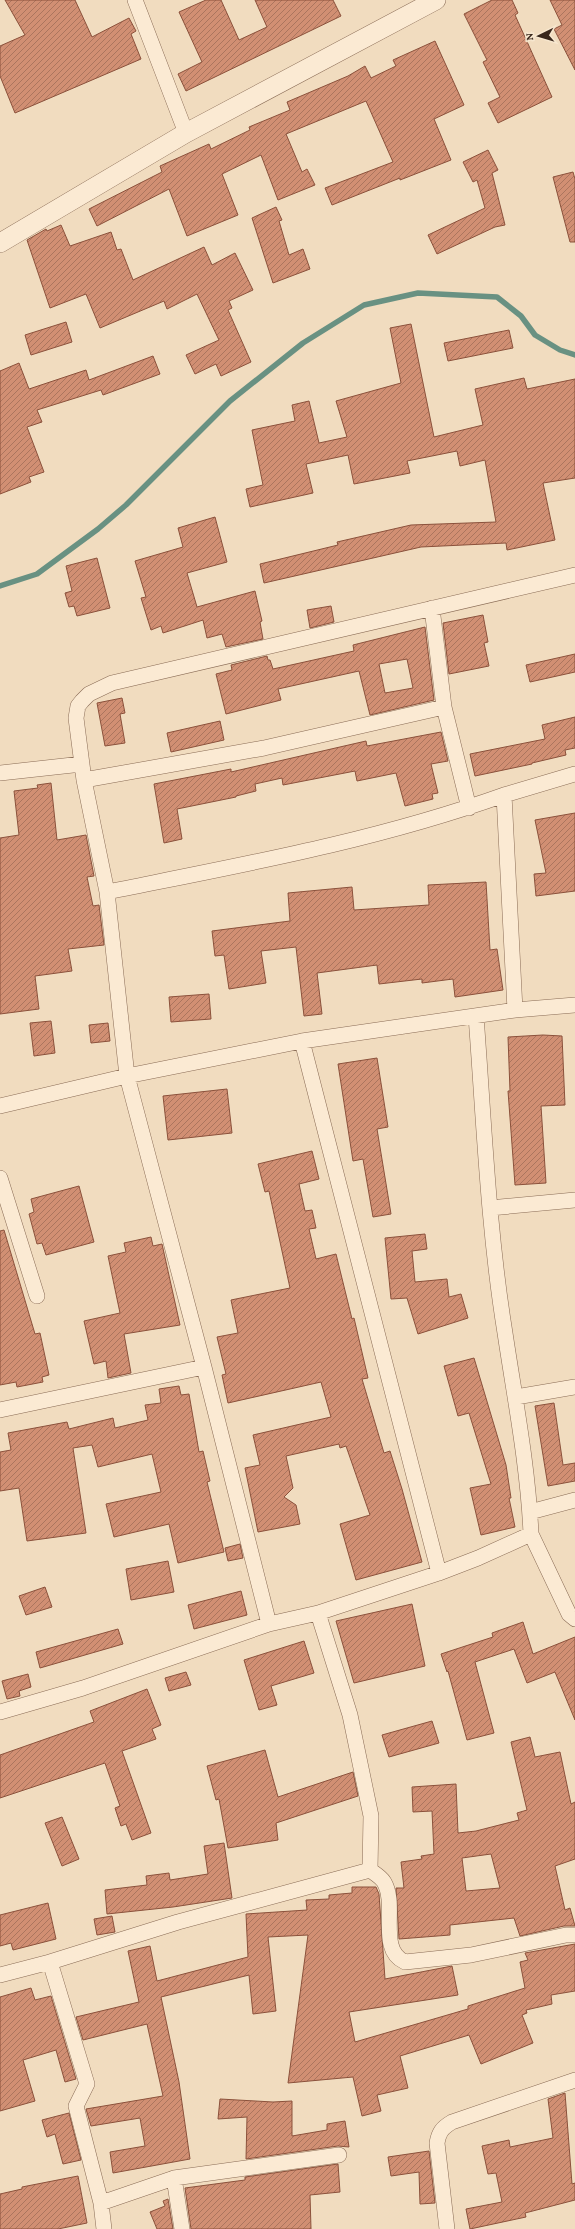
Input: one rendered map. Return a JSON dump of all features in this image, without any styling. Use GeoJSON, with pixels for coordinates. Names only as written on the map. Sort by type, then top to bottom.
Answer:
{"type":"FeatureCollection","features":[{"type":"Feature","properties":{"kind":"street"},"geometry":{"type":"LineString","coordinates":[[135,0],[186,133]]}},
{"type":"Feature","properties":{"kind":"street"},"geometry":{"type":"LineString","coordinates":[[0,243],[186,133],[429,2]]}},
{"type":"Feature","properties":{"kind":"street"},"geometry":{"type":"LineString","coordinates":[[269,1624],[204,1367],[127,1076],[107,892],[84,780],[76,718],[78,706],[89,694],[112,684],[575,575]]}},
{"type":"Feature","properties":{"kind":"street"},"geometry":{"type":"LineString","coordinates":[[432,608],[444,707],[469,808]]}},
{"type":"Feature","properties":{"kind":"street"},"geometry":{"type":"LineString","coordinates":[[84,780],[264,748],[444,707]]}},
{"type":"Feature","properties":{"kind":"street"},"geometry":{"type":"LineString","coordinates":[[0,773],[82,764]]}},
{"type":"Feature","properties":{"kind":"street"},"geometry":{"type":"LineString","coordinates":[[107,892],[326,848],[469,808],[504,795],[575,774]]}},
{"type":"Feature","properties":{"kind":"street"},"geometry":{"type":"LineString","coordinates":[[504,795],[515,1010]]}},
{"type":"Feature","properties":{"kind":"street"},"geometry":{"type":"LineString","coordinates":[[0,1106],[127,1076],[302,1041],[515,1010],[575,1005]]}},
{"type":"Feature","properties":{"kind":"street"},"geometry":{"type":"LineString","coordinates":[[476,1016],[490,1208],[504,1333],[516,1397],[530,1512],[531,1534],[569,1614],[575,1619]]}},
{"type":"Feature","properties":{"kind":"street"},"geometry":{"type":"LineString","coordinates":[[302,1041],[439,1573]]}},
{"type":"Feature","properties":{"kind":"street"},"geometry":{"type":"LineString","coordinates":[[0,1178],[36,1296]]}},
{"type":"Feature","properties":{"kind":"street"},"geometry":{"type":"LineString","coordinates":[[490,1208],[575,1200]]}},
{"type":"Feature","properties":{"kind":"street"},"geometry":{"type":"LineString","coordinates":[[0,1410],[204,1367]]}},
{"type":"Feature","properties":{"kind":"street"},"geometry":{"type":"LineString","coordinates":[[516,1397],[575,1387]]}},
{"type":"Feature","properties":{"kind":"street"},"geometry":{"type":"LineString","coordinates":[[530,1512],[575,1500]]}},
{"type":"Feature","properties":{"kind":"street"},"geometry":{"type":"LineString","coordinates":[[0,1712],[84,1688],[269,1624],[318,1613],[439,1573],[478,1558],[531,1534]]}},
{"type":"Feature","properties":{"kind":"street"},"geometry":{"type":"LineString","coordinates":[[318,1613],[350,1715],[372,1816],[370,1870]]}},
{"type":"Feature","properties":{"kind":"street"},"geometry":{"type":"LineString","coordinates":[[370,1870],[384,1881],[389,1895],[390,1942],[393,1953],[397,1959],[405,1962],[471,1955],[566,1935],[575,1935]]}},
{"type":"Feature","properties":{"kind":"street"},"geometry":{"type":"LineString","coordinates":[[0,1975],[50,1962],[178,1922],[370,1870]]}},
{"type":"Feature","properties":{"kind":"street"},"geometry":{"type":"LineString","coordinates":[[50,1962],[87,2084],[76,2106],[101,2203],[104,2229]]}},
{"type":"Feature","properties":{"kind":"street"},"geometry":{"type":"LineString","coordinates":[[447,2229],[437,2143],[438,2134],[443,2127],[452,2122],[575,2080]]}},
{"type":"Feature","properties":{"kind":"street"},"geometry":{"type":"LineString","coordinates":[[101,2203],[174,2178],[339,2155]]}},
{"type":"Feature","properties":{"kind":"street"},"geometry":{"type":"LineString","coordinates":[[174,2178],[182,2229]]}},
{"type":"Feature","properties":{"kind":"building"},"geometry":{"type":"Polygon","coordinates":[[[5,0],[75,0],[92,37],[129,18],[136,31],[131,34],[141,59],[15,113],[0,76],[0,46],[25,35],[5,0]]]}},
{"type":"Feature","properties":{"kind":"building"},"geometry":{"type":"Polygon","coordinates":[[[206,0],[221,0],[239,40],[267,27],[255,0],[333,0],[341,16],[186,91],[178,74],[202,62],[179,12],[206,0]]]}},
{"type":"Feature","properties":{"kind":"building"},"geometry":{"type":"Polygon","coordinates":[[[492,0],[512,0],[518,13],[515,15],[552,97],[498,123],[488,103],[500,97],[483,62],[487,60],[464,14],[492,0]]]}},
{"type":"Feature","properties":{"kind":"building"},"geometry":{"type":"Polygon","coordinates":[[[550,0],[575,0],[575,70],[554,29],[562,25],[550,0]]]}},
{"type":"Feature","properties":{"kind":"building"},"geometry":{"type":"Polygon","coordinates":[[[435,41],[464,105],[434,119],[451,160],[400,180],[400,178],[332,205],[325,188],[393,162],[366,101],[286,134],[302,172],[307,169],[315,185],[278,200],[261,155],[222,174],[238,215],[187,236],[169,189],[97,226],[89,209],[162,172],[160,166],[209,144],[211,149],[250,130],[249,127],[290,110],[287,102],[348,76],[365,66],[371,78],[396,66],[393,60],[435,41]]]}},
{"type":"Feature","properties":{"kind":"building"},"geometry":{"type":"Polygon","coordinates":[[[488,150],[498,170],[492,173],[505,225],[495,227],[437,254],[428,235],[485,208],[477,180],[473,182],[463,162],[488,150]]]}},
{"type":"Feature","properties":{"kind":"building"},"geometry":{"type":"Polygon","coordinates":[[[573,172],[575,179],[575,242],[570,242],[553,177],[573,172]]]}},
{"type":"Feature","properties":{"kind":"building"},"geometry":{"type":"Polygon","coordinates":[[[276,207],[282,220],[279,221],[289,255],[303,249],[310,269],[273,283],[252,218],[276,207]]]}},
{"type":"Feature","properties":{"kind":"building"},"geometry":{"type":"Polygon","coordinates":[[[61,225],[70,246],[111,232],[117,250],[121,249],[133,280],[204,247],[212,265],[235,253],[253,290],[229,301],[232,308],[228,310],[251,362],[221,376],[216,364],[195,374],[186,355],[219,340],[197,294],[167,309],[164,301],[100,328],[86,294],[50,308],[27,240],[46,229],[47,231],[61,225]]]}},
{"type":"Feature","properties":{"kind":"building"},"geometry":{"type":"Polygon","coordinates":[[[66,322],[72,342],[31,355],[25,335],[66,322]]]}},
{"type":"Feature","properties":{"kind":"building"},"geometry":{"type":"Polygon","coordinates":[[[411,324],[434,437],[483,425],[475,389],[524,378],[527,389],[575,379],[575,478],[543,483],[555,540],[507,550],[506,543],[421,547],[264,583],[260,564],[338,545],[337,542],[411,525],[496,522],[485,460],[460,466],[457,451],[407,461],[410,473],[354,484],[348,455],[306,464],[313,493],[250,507],[246,489],[263,485],[252,430],[295,421],[292,405],[309,401],[319,443],[347,437],[336,401],[401,383],[390,328],[411,324]]]}},
{"type":"Feature","properties":{"kind":"building"},"geometry":{"type":"Polygon","coordinates":[[[509,330],[513,348],[448,361],[444,343],[509,330]]]}},
{"type":"Feature","properties":{"kind":"building"},"geometry":{"type":"Polygon","coordinates":[[[153,356],[160,374],[103,395],[101,390],[37,410],[42,422],[27,427],[44,472],[29,477],[31,482],[0,494],[0,371],[19,363],[29,389],[86,370],[89,380],[153,356]]]}},
{"type":"Feature","properties":{"kind":"building"},"geometry":{"type":"Polygon","coordinates":[[[215,517],[227,562],[187,573],[197,607],[255,591],[262,621],[260,622],[263,639],[226,647],[222,634],[207,638],[203,620],[163,633],[161,626],[151,630],[141,598],[146,597],[135,561],[183,547],[178,528],[215,517]]]}},
{"type":"Feature","properties":{"kind":"building"},"geometry":{"type":"Polygon","coordinates":[[[97,558],[110,608],[77,616],[74,606],[69,607],[65,593],[72,591],[66,566],[97,558]]]}},
{"type":"Feature","properties":{"kind":"building"},"geometry":{"type":"Polygon","coordinates":[[[331,606],[334,622],[310,628],[307,610],[331,606]]]}},
{"type":"Feature","properties":{"kind":"building"},"geometry":{"type":"Polygon","coordinates":[[[483,615],[488,642],[484,643],[489,666],[449,674],[443,623],[483,615]]]}},
{"type":"Feature","properties":{"kind":"building"},"geometry":{"type":"Polygon","coordinates":[[[425,627],[434,700],[370,715],[359,671],[278,689],[281,700],[226,714],[216,674],[232,670],[231,665],[267,656],[273,669],[354,651],[353,645],[425,627]],[[407,659],[379,664],[385,693],[413,688],[407,659]]]}},
{"type":"Feature","properties":{"kind":"building"},"geometry":{"type":"Polygon","coordinates":[[[575,654],[575,672],[530,682],[526,665],[575,654]]]}},
{"type":"Feature","properties":{"kind":"building"},"geometry":{"type":"Polygon","coordinates":[[[122,698],[125,713],[120,714],[125,743],[105,746],[97,703],[122,698]]]}},
{"type":"Feature","properties":{"kind":"building"},"geometry":{"type":"Polygon","coordinates":[[[575,717],[575,748],[565,750],[566,755],[475,776],[470,754],[545,739],[542,725],[575,717]]]}},
{"type":"Feature","properties":{"kind":"building"},"geometry":{"type":"Polygon","coordinates":[[[220,721],[224,740],[171,752],[167,733],[220,721]]]}},
{"type":"Feature","properties":{"kind":"building"},"geometry":{"type":"Polygon","coordinates":[[[441,732],[448,761],[431,764],[438,793],[432,794],[433,799],[405,806],[396,773],[357,781],[355,771],[283,785],[282,778],[255,784],[256,791],[236,797],[177,809],[182,839],[164,843],[154,784],[231,769],[231,772],[366,741],[367,746],[441,732]]]}},
{"type":"Feature","properties":{"kind":"building"},"geometry":{"type":"Polygon","coordinates":[[[51,783],[57,840],[86,835],[94,876],[87,877],[93,906],[99,905],[104,945],[68,949],[72,971],[35,976],[39,1009],[0,1014],[0,838],[19,835],[14,791],[38,788],[37,785],[51,783]]]}},
{"type":"Feature","properties":{"kind":"building"},"geometry":{"type":"Polygon","coordinates":[[[575,813],[575,891],[536,896],[534,874],[546,873],[535,820],[575,813]]]}},
{"type":"Feature","properties":{"kind":"building"},"geometry":{"type":"Polygon","coordinates":[[[486,882],[490,950],[497,949],[503,990],[455,997],[453,979],[422,983],[422,979],[379,984],[377,965],[317,973],[322,1014],[304,1016],[296,947],[261,951],[266,983],[229,989],[224,955],[215,956],[212,931],[290,921],[288,893],[352,887],[354,910],[429,905],[428,885],[486,882]]]}},
{"type":"Feature","properties":{"kind":"building"},"geometry":{"type":"Polygon","coordinates":[[[209,994],[211,1019],[171,1022],[169,997],[209,994]]]}},
{"type":"Feature","properties":{"kind":"building"},"geometry":{"type":"Polygon","coordinates":[[[51,1021],[55,1053],[34,1056],[30,1023],[51,1021]]]}},
{"type":"Feature","properties":{"kind":"building"},"geometry":{"type":"Polygon","coordinates":[[[108,1023],[110,1041],[91,1043],[89,1025],[108,1023]]]}},
{"type":"Feature","properties":{"kind":"building"},"geometry":{"type":"Polygon","coordinates":[[[543,1035],[562,1036],[565,1105],[541,1106],[546,1183],[515,1185],[508,1091],[510,1091],[508,1037],[543,1035]]]}},
{"type":"Feature","properties":{"kind":"building"},"geometry":{"type":"Polygon","coordinates":[[[377,1058],[388,1127],[377,1129],[391,1214],[373,1217],[363,1159],[353,1161],[338,1064],[377,1058]]]}},
{"type":"Feature","properties":{"kind":"building"},"geometry":{"type":"Polygon","coordinates":[[[227,1089],[232,1133],[168,1140],[163,1096],[227,1089]]]}},
{"type":"Feature","properties":{"kind":"building"},"geometry":{"type":"Polygon","coordinates":[[[312,1151],[319,1179],[299,1184],[305,1211],[312,1210],[316,1228],[309,1229],[316,1259],[336,1254],[352,1319],[354,1318],[368,1378],[362,1379],[384,1453],[390,1451],[422,1562],[356,1580],[340,1524],[370,1515],[346,1446],[340,1448],[339,1444],[286,1456],[293,1488],[284,1497],[296,1505],[300,1524],[258,1532],[245,1468],[260,1465],[253,1435],[331,1417],[321,1382],[228,1403],[222,1375],[226,1374],[217,1337],[238,1333],[231,1300],[290,1288],[269,1191],[265,1192],[258,1164],[312,1151]]]}},
{"type":"Feature","properties":{"kind":"building"},"geometry":{"type":"Polygon","coordinates":[[[79,1186],[94,1242],[46,1255],[42,1243],[37,1244],[29,1214],[34,1212],[31,1199],[79,1186]]]}},
{"type":"Feature","properties":{"kind":"building"},"geometry":{"type":"Polygon","coordinates":[[[4,1230],[35,1334],[40,1333],[49,1375],[42,1377],[43,1382],[17,1387],[16,1382],[0,1385],[0,1231],[4,1230]]]}},
{"type":"Feature","properties":{"kind":"building"},"geometry":{"type":"Polygon","coordinates":[[[425,1234],[427,1249],[412,1251],[415,1282],[447,1279],[449,1297],[461,1294],[468,1318],[418,1334],[407,1298],[391,1299],[385,1238],[425,1234]]]}},
{"type":"Feature","properties":{"kind":"building"},"geometry":{"type":"Polygon","coordinates":[[[151,1237],[153,1246],[162,1244],[180,1325],[124,1334],[131,1373],[108,1378],[106,1361],[94,1364],[84,1321],[120,1313],[108,1256],[126,1252],[124,1243],[151,1237]]]}},
{"type":"Feature","properties":{"kind":"building"},"geometry":{"type":"Polygon","coordinates":[[[474,1358],[506,1465],[511,1498],[509,1498],[515,1527],[481,1535],[470,1488],[491,1484],[469,1413],[458,1416],[444,1366],[474,1358]]]}},
{"type":"Feature","properties":{"kind":"building"},"geometry":{"type":"Polygon","coordinates":[[[179,1386],[181,1395],[189,1394],[199,1452],[203,1451],[210,1481],[207,1482],[224,1552],[178,1563],[169,1524],[114,1537],[106,1504],[161,1492],[152,1454],[98,1467],[92,1445],[73,1448],[86,1533],[27,1541],[19,1488],[0,1491],[0,1452],[11,1450],[8,1433],[67,1422],[69,1429],[113,1418],[115,1428],[148,1420],[145,1405],[161,1403],[159,1389],[179,1386]]]}},
{"type":"Feature","properties":{"kind":"building"},"geometry":{"type":"Polygon","coordinates":[[[554,1403],[563,1465],[575,1463],[575,1481],[548,1486],[535,1406],[554,1403]]]}},
{"type":"Feature","properties":{"kind":"building"},"geometry":{"type":"Polygon","coordinates":[[[240,1544],[243,1558],[228,1561],[225,1548],[240,1544]]]}},
{"type":"Feature","properties":{"kind":"building"},"geometry":{"type":"Polygon","coordinates":[[[168,1561],[174,1592],[131,1600],[126,1569],[168,1561]]]}},
{"type":"Feature","properties":{"kind":"building"},"geometry":{"type":"Polygon","coordinates":[[[45,1587],[52,1607],[26,1615],[19,1596],[45,1587]]]}},
{"type":"Feature","properties":{"kind":"building"},"geometry":{"type":"Polygon","coordinates":[[[241,1591],[247,1615],[194,1629],[188,1605],[241,1591]]]}},
{"type":"Feature","properties":{"kind":"building"},"geometry":{"type":"Polygon","coordinates":[[[412,1604],[425,1666],[354,1683],[336,1621],[412,1604]]]}},
{"type":"Feature","properties":{"kind":"building"},"geometry":{"type":"Polygon","coordinates":[[[523,1622],[533,1654],[575,1637],[575,1720],[555,1672],[527,1683],[514,1649],[475,1662],[494,1733],[467,1740],[448,1671],[447,1672],[441,1654],[493,1637],[492,1633],[523,1622]]]}},
{"type":"Feature","properties":{"kind":"building"},"geometry":{"type":"Polygon","coordinates":[[[118,1629],[123,1644],[40,1668],[36,1652],[118,1629]]]}},
{"type":"Feature","properties":{"kind":"building"},"geometry":{"type":"Polygon","coordinates":[[[304,1641],[314,1673],[271,1686],[277,1705],[259,1710],[244,1660],[304,1641]]]}},
{"type":"Feature","properties":{"kind":"building"},"geometry":{"type":"Polygon","coordinates":[[[186,1672],[191,1685],[169,1691],[165,1678],[186,1672]]]}},
{"type":"Feature","properties":{"kind":"building"},"geometry":{"type":"Polygon","coordinates":[[[28,1674],[31,1687],[19,1691],[20,1696],[7,1699],[2,1681],[28,1674]]]}},
{"type":"Feature","properties":{"kind":"building"},"geometry":{"type":"Polygon","coordinates":[[[147,1689],[161,1725],[152,1729],[156,1739],[122,1751],[151,1833],[132,1840],[126,1824],[121,1826],[115,1808],[120,1806],[105,1763],[0,1798],[0,1755],[94,1722],[90,1711],[147,1689]]]}},
{"type":"Feature","properties":{"kind":"building"},"geometry":{"type":"Polygon","coordinates":[[[432,1721],[439,1743],[389,1757],[382,1735],[432,1721]]]}},
{"type":"Feature","properties":{"kind":"building"},"geometry":{"type":"Polygon","coordinates":[[[530,1737],[535,1757],[560,1752],[571,1804],[575,1802],[575,1859],[555,1866],[565,1910],[570,1908],[575,1926],[564,1926],[520,1936],[514,1918],[450,1925],[450,1935],[399,1939],[396,1888],[404,1888],[401,1862],[422,1859],[421,1856],[434,1854],[432,1811],[413,1812],[412,1787],[456,1784],[458,1833],[476,1831],[519,1820],[517,1813],[527,1810],[511,1742],[530,1737]],[[491,1854],[462,1858],[466,1891],[500,1888],[491,1854]]]}},
{"type":"Feature","properties":{"kind":"building"},"geometry":{"type":"Polygon","coordinates":[[[265,1750],[278,1797],[353,1772],[358,1796],[276,1823],[278,1840],[228,1848],[219,1799],[216,1800],[207,1766],[265,1750]]]}},
{"type":"Feature","properties":{"kind":"building"},"geometry":{"type":"Polygon","coordinates":[[[62,1817],[79,1859],[62,1866],[45,1823],[62,1817]]]}},
{"type":"Feature","properties":{"kind":"building"},"geometry":{"type":"Polygon","coordinates":[[[224,1843],[232,1898],[173,1907],[107,1914],[105,1890],[147,1885],[146,1876],[169,1873],[170,1880],[208,1874],[204,1846],[224,1843]]]}},
{"type":"Feature","properties":{"kind":"building"},"geometry":{"type":"Polygon","coordinates":[[[352,1887],[376,1887],[379,1894],[385,1979],[452,1966],[458,1995],[349,2012],[355,2042],[468,2009],[468,2006],[525,1988],[520,1962],[528,1960],[525,1953],[575,1944],[575,1991],[551,1995],[552,2004],[526,2010],[527,2013],[522,2015],[533,2043],[481,2064],[469,2035],[400,2056],[408,2088],[377,2095],[381,2111],[362,2116],[353,2077],[288,2083],[308,1935],[268,1937],[276,2011],[253,2014],[249,1975],[161,1997],[179,2082],[190,2159],[113,2173],[110,2152],[145,2146],[140,2118],[91,2126],[86,2109],[163,2096],[147,2024],[83,2040],[76,2017],[139,2002],[128,1951],[150,1946],[157,1981],[248,1957],[246,1914],[307,1910],[306,1900],[329,1899],[329,1895],[352,1893],[352,1887]]]}},
{"type":"Feature","properties":{"kind":"building"},"geometry":{"type":"Polygon","coordinates":[[[48,1903],[56,1939],[13,1950],[11,1943],[0,1946],[0,1915],[48,1903]]]}},
{"type":"Feature","properties":{"kind":"building"},"geometry":{"type":"Polygon","coordinates":[[[112,1916],[115,1932],[97,1935],[94,1919],[112,1916]]]}},
{"type":"Feature","properties":{"kind":"building"},"geometry":{"type":"Polygon","coordinates":[[[31,1988],[35,2000],[51,1996],[76,2079],[65,2082],[56,2050],[23,2060],[35,2101],[0,2111],[0,1997],[31,1988]]]}},
{"type":"Feature","properties":{"kind":"building"},"geometry":{"type":"Polygon","coordinates":[[[565,2093],[572,2184],[575,2183],[575,2200],[525,2213],[526,2217],[470,2229],[466,2209],[502,2202],[496,2173],[488,2174],[482,2146],[509,2140],[510,2147],[553,2138],[548,2099],[565,2093]]]}},
{"type":"Feature","properties":{"kind":"building"},"geometry":{"type":"Polygon","coordinates":[[[220,2099],[273,2102],[292,2101],[292,2136],[327,2130],[327,2124],[345,2121],[349,2147],[338,2146],[246,2159],[247,2117],[218,2119],[220,2099]]]}},
{"type":"Feature","properties":{"kind":"building"},"geometry":{"type":"Polygon","coordinates":[[[69,2113],[81,2160],[63,2164],[55,2134],[47,2137],[42,2120],[69,2113]]]}},
{"type":"Feature","properties":{"kind":"building"},"geometry":{"type":"Polygon","coordinates":[[[429,2151],[435,2203],[420,2204],[419,2172],[391,2176],[388,2157],[429,2151]]]}},
{"type":"Feature","properties":{"kind":"building"},"geometry":{"type":"Polygon","coordinates":[[[338,2164],[340,2192],[310,2195],[311,2229],[191,2229],[185,2188],[245,2180],[245,2177],[338,2164]]]}},
{"type":"Feature","properties":{"kind":"building"},"geometry":{"type":"Polygon","coordinates":[[[78,2176],[87,2223],[58,2229],[0,2229],[0,2194],[22,2189],[22,2187],[78,2176]]]}},
{"type":"Feature","properties":{"kind":"building"},"geometry":{"type":"Polygon","coordinates":[[[168,2199],[173,2229],[157,2229],[150,2212],[165,2206],[163,2201],[168,2199]]]}},
{"type":"Feature","properties":{"kind":"waterway"},"geometry":{"type":"LineString","coordinates":[[0,586],[37,574],[98,529],[126,505],[230,401],[303,343],[364,305],[418,293],[497,297],[521,316],[535,335],[560,350],[575,355]]}}]}
